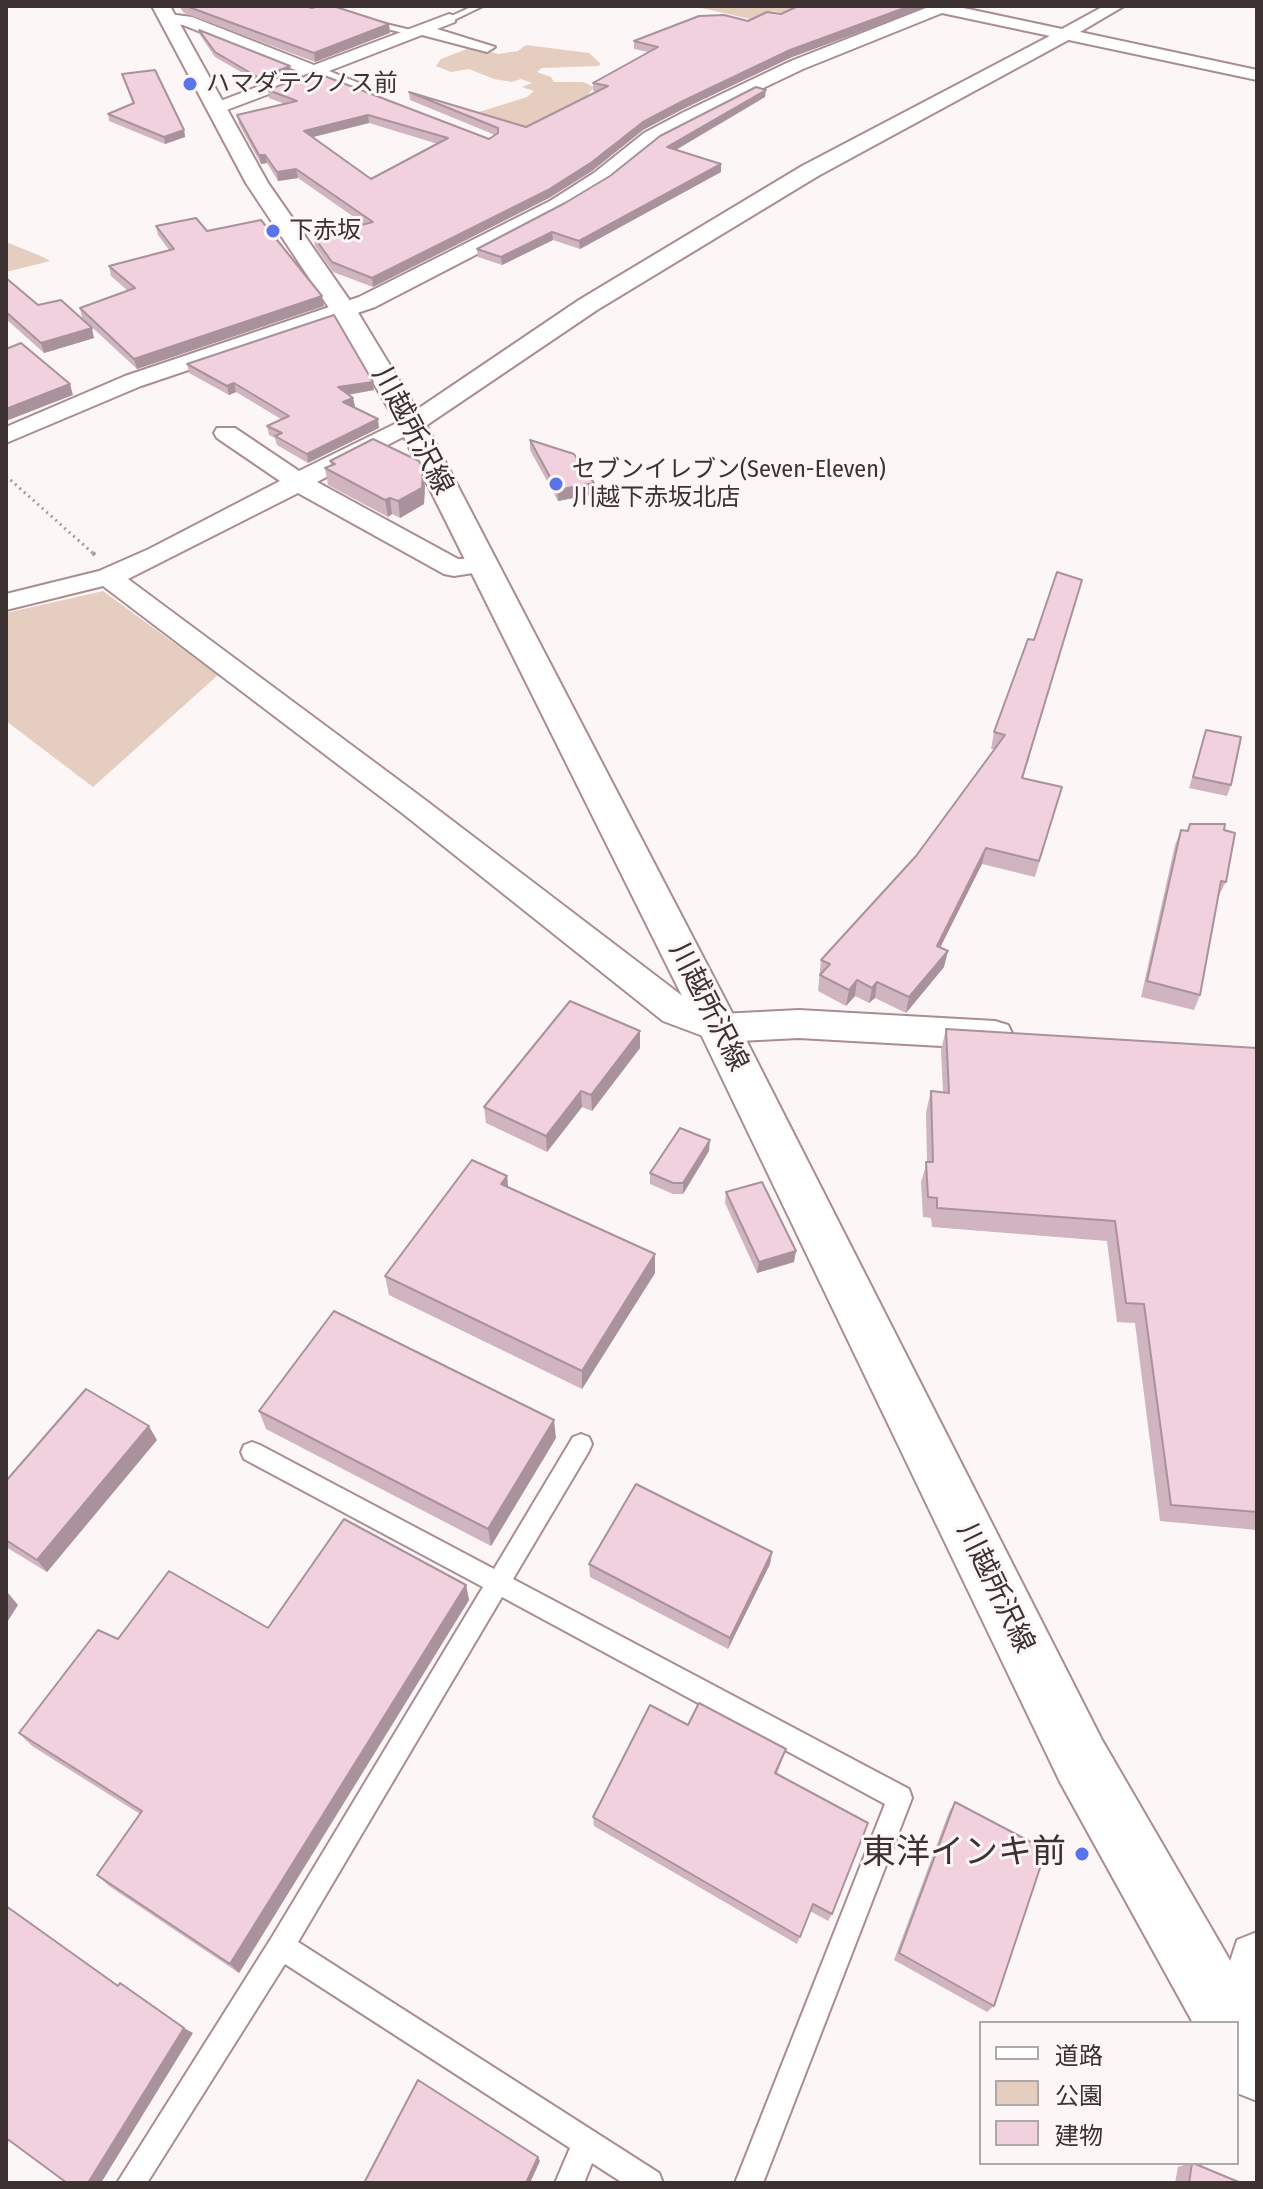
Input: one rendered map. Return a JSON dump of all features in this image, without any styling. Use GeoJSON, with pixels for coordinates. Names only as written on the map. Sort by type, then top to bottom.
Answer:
{"type":"FeatureCollection","features":[{"type":"Feature","properties":{"kind":"main road","name":"川越所沢線"},"geometry":{"type":"LineString","coordinates":[[164,12],[275,214],[344,311],[411,423],[719,1028],[1081,1761],[1152,1891],[1229,2021]]}},
{"type":"Feature","properties":{"kind":"main road"},"geometry":{"type":"LineString","coordinates":[[411,423],[588,305],[810,171],[1065,34]]}},
{"type":"Feature","properties":{"kind":"main road"},"geometry":{"type":"LineString","coordinates":[[1239,2037],[1257,2068]]}},
{"type":"Feature","properties":{"kind":"street"},"geometry":{"type":"LineString","coordinates":[[1065,34],[1116,6]]}},
{"type":"Feature","properties":{"kind":"street"},"geometry":{"type":"LineString","coordinates":[[6,436],[133,381],[344,311],[455,260],[557,205],[601,177],[651,137],[690,116],[797,65],[940,7],[1257,75]]}},
{"type":"Feature","properties":{"kind":"street"},"geometry":{"type":"LineString","coordinates":[[164,12],[386,100]]}},
{"type":"Feature","properties":{"kind":"street"},"geometry":{"type":"LineString","coordinates":[[216,109],[449,19]]}},
{"type":"Feature","properties":{"kind":"street"},"geometry":{"type":"LineString","coordinates":[[416,32],[487,47]]}},
{"type":"Feature","properties":{"kind":"street"},"geometry":{"type":"LineString","coordinates":[[6,602],[111,575],[301,484],[411,423]]}},
{"type":"Feature","properties":{"kind":"street"},"geometry":{"type":"LineString","coordinates":[[226,433],[301,484],[454,568],[482,564]]}},
{"type":"Feature","properties":{"kind":"street"},"geometry":{"type":"LineString","coordinates":[[111,575],[676,1011],[719,1028],[799,1024],[1025,1036]]}},
{"type":"Feature","properties":{"kind":"street"},"geometry":{"type":"LineString","coordinates":[[1239,2021],[1257,1960]]}},
{"type":"Feature","properties":{"kind":"lane"},"geometry":{"type":"LineString","coordinates":[[449,19],[479,6]]}},
{"type":"Feature","properties":{"kind":"lane"},"geometry":{"type":"LineString","coordinates":[[368,22],[416,32]]}},
{"type":"Feature","properties":{"kind":"lane"},"geometry":{"type":"LineString","coordinates":[[131,2183],[281,1946],[581,1444]]}},
{"type":"Feature","properties":{"kind":"lane"},"geometry":{"type":"LineString","coordinates":[[252,1452],[900,1798],[749,2183]]}},
{"type":"Feature","properties":{"kind":"lane"},"geometry":{"type":"LineString","coordinates":[[281,1946],[649,2183]]}},
{"type":"Feature","properties":{"kind":"lane"},"geometry":{"type":"LineString","coordinates":[[569,2183],[587,2143]]}},
{"type":"Feature","properties":{"kind":"path"},"geometry":{"type":"LineString","coordinates":[[6,476],[111,575]]}},
{"type":"Feature","properties":{"kind":"green space"},"geometry":{"type":"Polygon","coordinates":[[[693,6],[803,6],[824,23],[773,11],[754,20],[693,6]]]}},
{"type":"Feature","properties":{"kind":"green space"},"geometry":{"type":"Polygon","coordinates":[[[526,45],[589,53],[601,64],[542,68],[537,72],[551,77],[554,82],[583,82],[594,87],[584,100],[541,125],[495,136],[479,112],[527,97],[534,91],[522,87],[532,83],[521,79],[512,82],[494,79],[469,69],[451,72],[436,66],[441,59],[472,47],[498,54],[518,51],[526,45]]]}},
{"type":"Feature","properties":{"kind":"green space"},"geometry":{"type":"Polygon","coordinates":[[[6,242],[41,256],[50,261],[6,272],[6,242]]]}},
{"type":"Feature","properties":{"kind":"green space"},"geometry":{"type":"Polygon","coordinates":[[[103,591],[218,675],[93,787],[6,721],[6,613],[103,591]]]}},
{"type":"Feature","properties":{"kind":"building"},"geometry":{"type":"Polygon","coordinates":[[[186,6],[333,6],[389,24],[314,53],[186,6]]]}},
{"type":"Feature","properties":{"kind":"building"},"geometry":{"type":"Polygon","coordinates":[[[798,6],[910,6],[790,50],[683,101],[643,122],[592,162],[548,190],[372,278],[332,262],[314,237],[373,222],[296,169],[277,172],[265,155],[259,155],[237,115],[297,101],[268,90],[314,72],[489,139],[498,133],[498,128],[409,92],[526,127],[608,86],[593,83],[658,47],[634,41],[699,16],[724,15],[748,21],[767,12],[781,14],[798,6]],[[368,115],[304,131],[371,179],[448,138],[368,115]]]}},
{"type":"Feature","properties":{"kind":"building"},"geometry":{"type":"Polygon","coordinates":[[[199,30],[290,66],[259,78],[215,52],[199,30]]]}},
{"type":"Feature","properties":{"kind":"building"},"geometry":{"type":"Polygon","coordinates":[[[155,70],[184,130],[164,137],[108,114],[134,103],[122,74],[155,70]]]}},
{"type":"Feature","properties":{"kind":"building"},"geometry":{"type":"Polygon","coordinates":[[[756,87],[766,90],[667,147],[721,164],[579,241],[552,232],[501,257],[477,249],[610,176],[660,136],[756,87]]]}},
{"type":"Feature","properties":{"kind":"building"},"geometry":{"type":"Polygon","coordinates":[[[196,218],[207,231],[261,220],[322,296],[134,359],[80,308],[135,288],[109,266],[174,249],[156,226],[196,218]]]}},
{"type":"Feature","properties":{"kind":"building"},"geometry":{"type":"Polygon","coordinates":[[[6,278],[38,305],[61,300],[92,328],[41,343],[6,312],[6,278]]]}},
{"type":"Feature","properties":{"kind":"building"},"geometry":{"type":"Polygon","coordinates":[[[334,315],[373,382],[338,387],[353,398],[343,402],[378,419],[307,454],[275,436],[282,433],[267,426],[289,416],[234,383],[227,386],[187,364],[334,315]]]}},
{"type":"Feature","properties":{"kind":"building"},"geometry":{"type":"Polygon","coordinates":[[[21,343],[70,384],[6,409],[6,349],[21,343]]]}},
{"type":"Feature","properties":{"kind":"building"},"geometry":{"type":"Polygon","coordinates":[[[373,439],[419,461],[423,469],[422,488],[398,501],[385,500],[325,468],[335,464],[330,461],[373,439]]]}},
{"type":"Feature","properties":{"kind":"building"},"geometry":{"type":"Polygon","coordinates":[[[530,440],[574,454],[594,483],[557,490],[530,440]]]}},
{"type":"Feature","properties":{"kind":"building"},"geometry":{"type":"Polygon","coordinates":[[[1057,572],[1082,580],[1022,778],[1062,787],[1039,861],[986,848],[937,946],[948,951],[909,997],[877,982],[872,988],[857,980],[849,990],[820,975],[830,964],[821,960],[916,856],[1005,735],[994,732],[1028,639],[1034,640],[1057,572]]]}},
{"type":"Feature","properties":{"kind":"building"},"geometry":{"type":"Polygon","coordinates":[[[1206,730],[1241,737],[1231,785],[1193,777],[1206,730]]]}},
{"type":"Feature","properties":{"kind":"building"},"geometry":{"type":"Polygon","coordinates":[[[1190,824],[1225,824],[1224,830],[1235,833],[1226,882],[1221,881],[1200,995],[1147,981],[1181,830],[1188,831],[1190,824]]]}},
{"type":"Feature","properties":{"kind":"building"},"geometry":{"type":"Polygon","coordinates":[[[570,1001],[640,1031],[591,1095],[581,1091],[546,1136],[484,1107],[570,1001]]]}},
{"type":"Feature","properties":{"kind":"building"},"geometry":{"type":"Polygon","coordinates":[[[946,1029],[1257,1048],[1257,1512],[1171,1505],[1144,1304],[1126,1303],[1115,1221],[937,1208],[937,1198],[928,1197],[926,1162],[933,1162],[931,1091],[949,1093],[946,1029]]]}},
{"type":"Feature","properties":{"kind":"building"},"geometry":{"type":"Polygon","coordinates":[[[680,1128],[710,1140],[683,1183],[673,1183],[650,1173],[680,1128]]]}},
{"type":"Feature","properties":{"kind":"building"},"geometry":{"type":"Polygon","coordinates":[[[472,1160],[507,1176],[501,1184],[655,1254],[582,1371],[385,1276],[472,1160]]]}},
{"type":"Feature","properties":{"kind":"building"},"geometry":{"type":"Polygon","coordinates":[[[762,1182],[796,1251],[759,1262],[726,1192],[762,1182]]]}},
{"type":"Feature","properties":{"kind":"building"},"geometry":{"type":"Polygon","coordinates":[[[334,1311],[554,1420],[488,1529],[259,1411],[334,1311]]]}},
{"type":"Feature","properties":{"kind":"building"},"geometry":{"type":"Polygon","coordinates":[[[86,1389],[149,1426],[37,1560],[6,1540],[6,1481],[86,1389]]]}},
{"type":"Feature","properties":{"kind":"building"},"geometry":{"type":"Polygon","coordinates":[[[636,1484],[772,1552],[730,1638],[589,1564],[636,1484]]]}},
{"type":"Feature","properties":{"kind":"building"},"geometry":{"type":"Polygon","coordinates":[[[344,1519],[466,1585],[230,1964],[97,1875],[142,1811],[19,1733],[98,1630],[118,1639],[169,1571],[268,1628],[344,1519]]]}},
{"type":"Feature","properties":{"kind":"building"},"geometry":{"type":"Polygon","coordinates":[[[699,1703],[786,1749],[775,1773],[868,1823],[832,1914],[813,1904],[800,1937],[593,1817],[650,1705],[688,1725],[699,1703]]]}},
{"type":"Feature","properties":{"kind":"building"},"geometry":{"type":"Polygon","coordinates":[[[955,1802],[1046,1850],[994,2006],[899,1953],[955,1802]]]}},
{"type":"Feature","properties":{"kind":"building"},"geometry":{"type":"Polygon","coordinates":[[[6,1906],[118,1986],[120,1983],[184,2028],[88,2183],[67,2183],[6,2138],[6,1906]]]}},
{"type":"Feature","properties":{"kind":"building"},"geometry":{"type":"Polygon","coordinates":[[[418,2080],[538,2157],[526,2183],[364,2183],[418,2080]]]}},
{"type":"Feature","properties":{"kind":"building"},"geometry":{"type":"Polygon","coordinates":[[[1192,2165],[1198,2165],[1241,2183],[1189,2183],[1192,2165]]]}},
{"type":"Feature","properties":{"kind":"place","name":"ハマダテクノス前"},"geometry":{"type":"Point","coordinates":[190,84]}},
{"type":"Feature","properties":{"kind":"place","name":"下赤坂"},"geometry":{"type":"Point","coordinates":[273,231]}},
{"type":"Feature","properties":{"kind":"place","name":"セブンイレブン(Seven-Eleven) 川越下赤坂北店"},"geometry":{"type":"Point","coordinates":[556,484]}},
{"type":"Feature","properties":{"kind":"place","name":"東洋インキ前"},"geometry":{"type":"Point","coordinates":[1082,1854]}}]}
